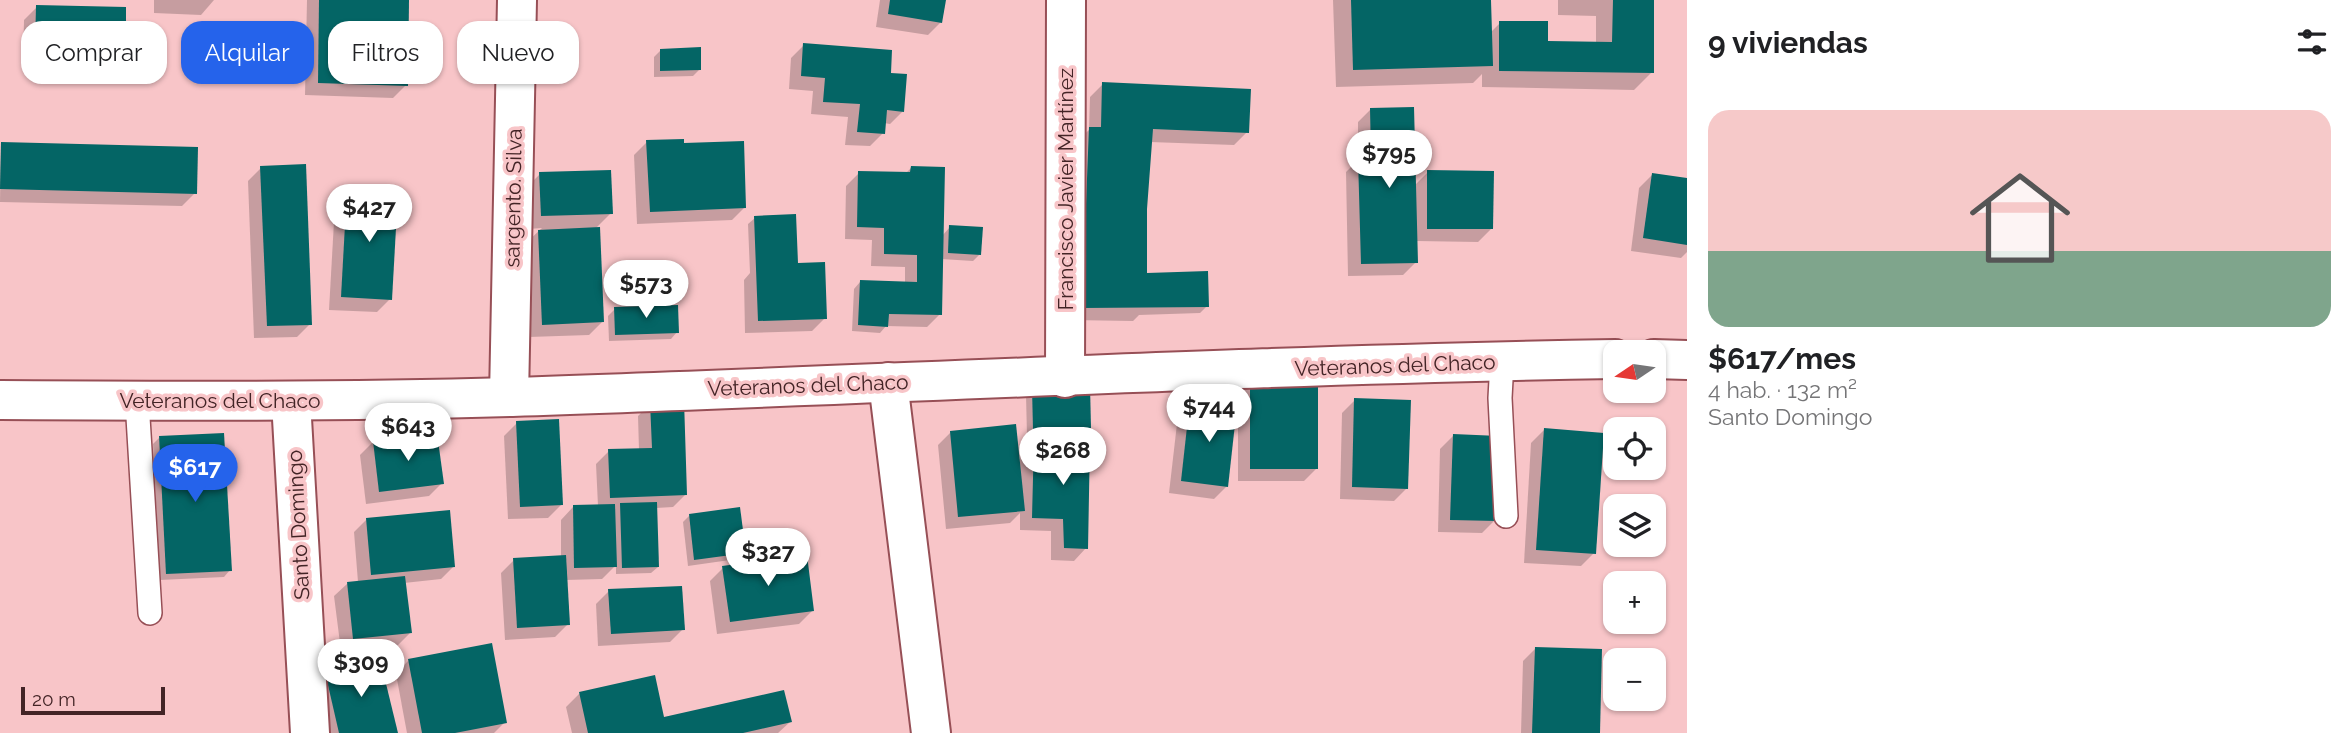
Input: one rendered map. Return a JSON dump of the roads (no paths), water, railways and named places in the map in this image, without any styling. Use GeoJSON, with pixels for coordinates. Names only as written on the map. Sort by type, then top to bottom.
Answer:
{"type":"FeatureCollection","features":[{"type":"Feature","properties":{"kind":"street","name":"sargento. Silva"},"geometry":{"type":"LineString","coordinates":[[509,397],[517,0]]}},
{"type":"Feature","properties":{"kind":"street","name":"Francisco Javier Martínez"},"geometry":{"type":"LineString","coordinates":[[1065,378],[1066,0]]}},
{"type":"Feature","properties":{"kind":"street","name":"Veteranos del Chaco"},"geometry":{"type":"LineString","coordinates":[[0,400],[291,401],[509,397],[1603,359]]}},
{"type":"Feature","properties":{"kind":"street"},"geometry":{"type":"LineString","coordinates":[[1666,359],[1687,360]]}},
{"type":"Feature","properties":{"kind":"street"},"geometry":{"type":"LineString","coordinates":[[888,382],[931,733]]}},
{"type":"Feature","properties":{"kind":"street","name":"Santo Domingo"},"geometry":{"type":"LineString","coordinates":[[291,401],[310,733]]}},
{"type":"Feature","properties":{"kind":"lane"},"geometry":{"type":"LineString","coordinates":[[1502,361],[1500,398],[1506,516]]}},
{"type":"Feature","properties":{"kind":"lane"},"geometry":{"type":"LineString","coordinates":[[137,401],[150,613]]}}]}
